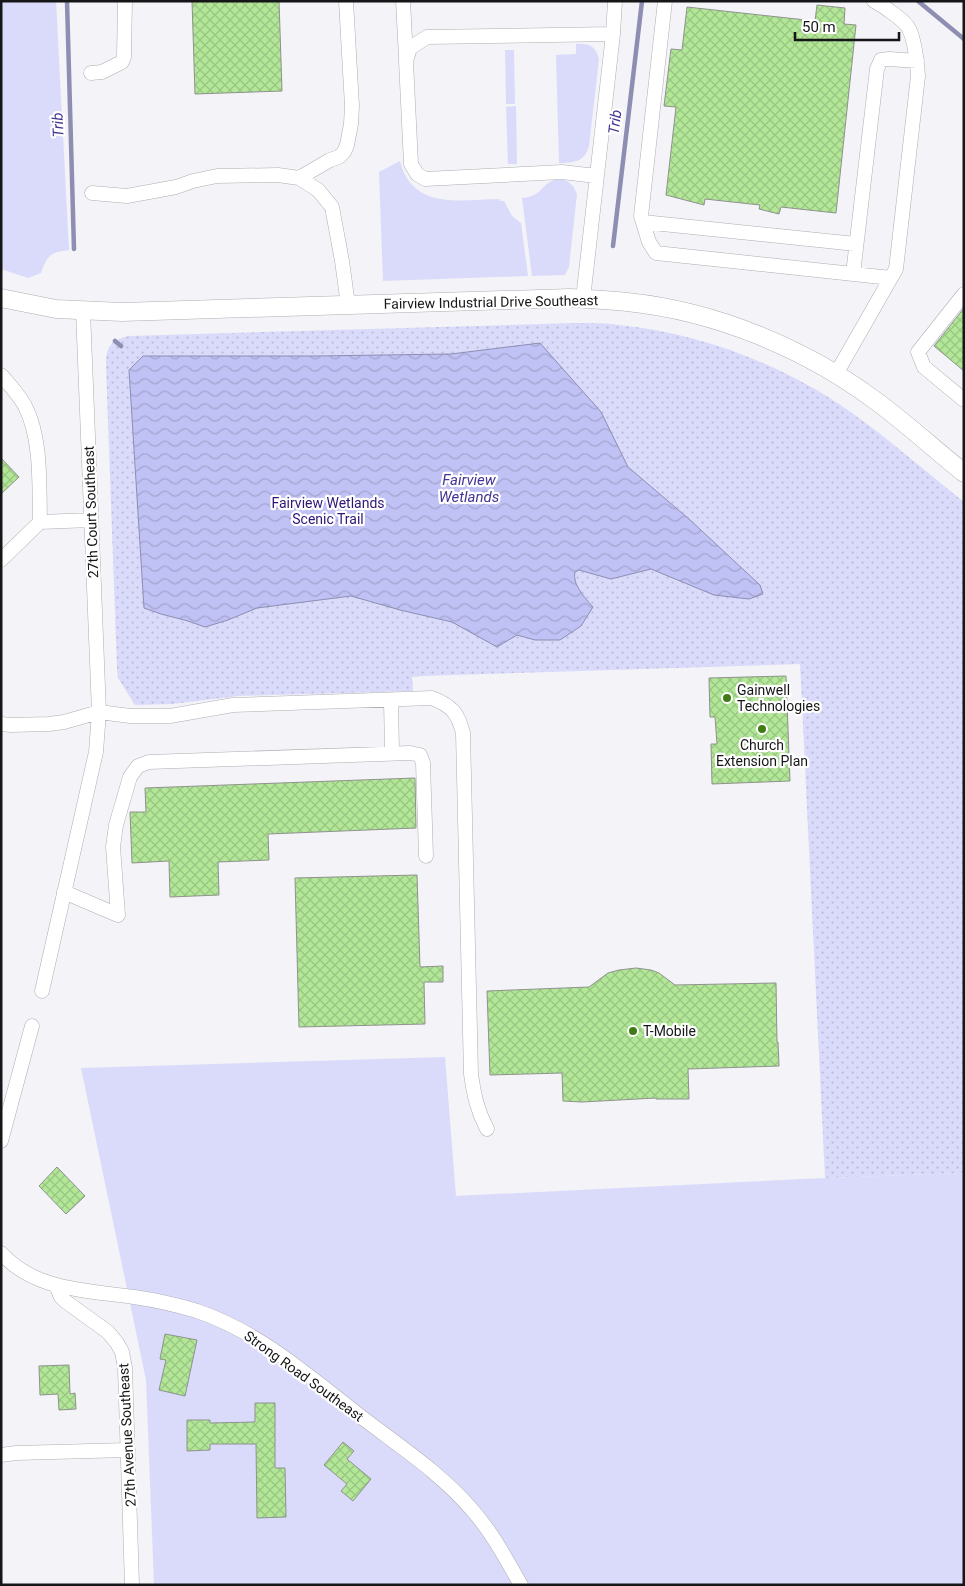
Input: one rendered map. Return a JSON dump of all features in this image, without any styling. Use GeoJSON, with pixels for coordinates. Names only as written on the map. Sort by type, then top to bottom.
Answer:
{"type":"FeatureCollection","features":[{"type":"Feature","properties":{"kind":"main road","name":"Fairview Industrial Drive Southeast"},"geometry":{"type":"LineString","coordinates":[[1,298],[56,309],[122,312],[535,299],[583,299],[628,302],[716,320],[773,342],[836,374],[875,400],[964,473]]}},
{"type":"Feature","properties":{"kind":"street"},"geometry":{"type":"LineString","coordinates":[[91,73],[102,72],[122,62],[124,57],[125,1]]}},
{"type":"Feature","properties":{"kind":"street"},"geometry":{"type":"LineString","coordinates":[[299,178],[330,160],[339,157],[347,145],[352,106],[346,1]]}},
{"type":"Feature","properties":{"kind":"street"},"geometry":{"type":"LineString","coordinates":[[403,1],[411,164],[417,174],[425,179],[562,172],[596,176]]}},
{"type":"Feature","properties":{"kind":"street"},"geometry":{"type":"LineString","coordinates":[[583,299],[615,1]]}},
{"type":"Feature","properties":{"kind":"street"},"geometry":{"type":"LineString","coordinates":[[666,1],[641,216],[648,242],[656,253],[891,278]]}},
{"type":"Feature","properties":{"kind":"street"},"geometry":{"type":"LineString","coordinates":[[836,374],[896,269],[918,76],[917,61],[909,28],[886,8],[874,1]]}},
{"type":"Feature","properties":{"kind":"street"},"geometry":{"type":"LineString","coordinates":[[406,61],[410,48],[427,37],[612,34]]}},
{"type":"Feature","properties":{"kind":"street"},"geometry":{"type":"LineString","coordinates":[[853,274],[877,70],[881,60],[889,58],[917,61]]}},
{"type":"Feature","properties":{"kind":"street"},"geometry":{"type":"LineString","coordinates":[[92,193],[127,196],[176,188],[193,181],[217,176],[278,175],[299,178],[318,190],[332,208],[348,305]]}},
{"type":"Feature","properties":{"kind":"street"},"geometry":{"type":"LineString","coordinates":[[643,222],[856,244]]}},
{"type":"Feature","properties":{"kind":"street"},"geometry":{"type":"LineString","coordinates":[[964,294],[918,352],[924,367],[964,400]]}},
{"type":"Feature","properties":{"kind":"street","name":"27th Court Southeast"},"geometry":{"type":"LineString","coordinates":[[42,991],[96,752],[99,712],[83,311]]}},
{"type":"Feature","properties":{"kind":"street"},"geometry":{"type":"LineString","coordinates":[[1,375],[12,386],[25,407],[33,431],[37,454],[40,522]]}},
{"type":"Feature","properties":{"kind":"street"},"geometry":{"type":"LineString","coordinates":[[1,560],[40,522],[92,520]]}},
{"type":"Feature","properties":{"kind":"street"},"geometry":{"type":"LineString","coordinates":[[1,724],[49,724],[64,722],[99,712],[130,716],[170,716],[233,705],[432,698],[445,703],[454,712],[464,733],[471,1074],[478,1113],[487,1129]]}},
{"type":"Feature","properties":{"kind":"street"},"geometry":{"type":"LineString","coordinates":[[391,700],[392,753]]}},
{"type":"Feature","properties":{"kind":"street"},"geometry":{"type":"LineString","coordinates":[[64,892],[118,915],[113,847],[116,825],[130,777],[138,766],[149,762],[392,753],[420,755],[423,763],[426,856]]}},
{"type":"Feature","properties":{"kind":"street"},"geometry":{"type":"LineString","coordinates":[[1,1141],[32,1026]]}},
{"type":"Feature","properties":{"kind":"street","name":"Strong Road Southeast"},"geometry":{"type":"LineString","coordinates":[[1,1253],[21,1271],[56,1285],[135,1297],[178,1306],[213,1317],[236,1327],[257,1340],[311,1378],[447,1483],[487,1528],[520,1585]]}},
{"type":"Feature","properties":{"kind":"street","name":"27th Avenue Southeast"},"geometry":{"type":"LineString","coordinates":[[56,1285],[61,1297],[108,1332],[122,1352],[125,1368],[132,1585]]}},
{"type":"Feature","properties":{"kind":"street"},"geometry":{"type":"LineString","coordinates":[[1,1455],[128,1450]]}},
{"type":"Feature","properties":{"kind":"green space"},"geometry":{"type":"Polygon","coordinates":[[[1,1],[56,1],[69,250],[57,252],[50,256],[41,273],[28,278],[1,269],[1,1]]]}},
{"type":"Feature","properties":{"kind":"green space"},"geometry":{"type":"Polygon","coordinates":[[[576,44],[591,46],[596,51],[599,59],[589,146],[585,155],[578,160],[569,163],[559,163],[556,55],[576,54],[576,44]]]}},
{"type":"Feature","properties":{"kind":"green space"},"geometry":{"type":"Polygon","coordinates":[[[505,50],[514,50],[515,104],[506,104],[505,50]]]}},
{"type":"Feature","properties":{"kind":"green space"},"geometry":{"type":"Polygon","coordinates":[[[516,106],[517,164],[508,164],[506,107],[516,106]]]}},
{"type":"Feature","properties":{"kind":"green space"},"geometry":{"type":"Polygon","coordinates":[[[400,161],[406,177],[415,188],[426,195],[439,199],[499,199],[504,201],[512,216],[521,223],[528,276],[383,281],[379,172],[400,161]]]}},
{"type":"Feature","properties":{"kind":"green space"},"geometry":{"type":"Polygon","coordinates":[[[561,179],[571,184],[577,194],[569,267],[565,275],[532,276],[522,198],[534,195],[548,183],[561,179]]]}},
{"type":"Feature","properties":{"kind":"green space","name":"Fairview Wetlands Scenic Trail"},"geometry":{"type":"Polygon","coordinates":[[[577,323],[614,324],[684,336],[747,356],[778,370],[808,385],[863,421],[964,502],[964,1173],[825,1178],[800,664],[423,676],[412,677],[413,691],[239,696],[172,704],[135,705],[118,678],[106,366],[108,349],[113,342],[129,336],[577,323]]]}},
{"type":"Feature","properties":{"kind":"green space"},"geometry":{"type":"Polygon","coordinates":[[[445,1057],[456,1196],[964,1173],[964,1585],[154,1585],[146,1380],[81,1068],[445,1057]]]}},
{"type":"Feature","properties":{"kind":"water","name":"Fairview Wetlands"},"geometry":{"type":"Polygon","coordinates":[[[540,343],[601,412],[628,467],[689,519],[760,585],[763,594],[749,599],[714,595],[651,569],[611,579],[579,570],[575,572],[575,581],[580,591],[593,607],[581,626],[560,640],[535,640],[517,635],[497,647],[452,622],[351,596],[257,608],[205,627],[144,608],[129,370],[143,356],[451,354],[540,343]]]}},
{"type":"Feature","properties":{"kind":"building"},"geometry":{"type":"Polygon","coordinates":[[[192,1],[279,1],[282,91],[195,94],[192,1]]]}},
{"type":"Feature","properties":{"kind":"building"},"geometry":{"type":"Polygon","coordinates":[[[817,5],[845,8],[844,24],[856,25],[836,213],[781,207],[779,214],[759,209],[760,205],[705,199],[704,205],[666,195],[676,107],[664,106],[671,49],[682,50],[687,7],[815,21],[817,5]]]}},
{"type":"Feature","properties":{"kind":"building"},"geometry":{"type":"Polygon","coordinates":[[[964,308],[964,371],[934,346],[964,308]]]}},
{"type":"Feature","properties":{"kind":"building"},"geometry":{"type":"Polygon","coordinates":[[[1,458],[19,477],[1,494],[1,458]]]}},
{"type":"Feature","properties":{"kind":"building"},"geometry":{"type":"Polygon","coordinates":[[[786,676],[790,781],[712,784],[711,744],[717,744],[715,717],[710,717],[709,678],[786,676]]]}},
{"type":"Feature","properties":{"kind":"building"},"geometry":{"type":"Polygon","coordinates":[[[415,778],[416,828],[268,834],[269,860],[218,862],[219,895],[170,897],[169,861],[132,863],[130,812],[146,812],[145,788],[415,778]]]}},
{"type":"Feature","properties":{"kind":"building"},"geometry":{"type":"Polygon","coordinates":[[[417,875],[420,967],[443,966],[443,982],[424,982],[425,1024],[299,1027],[295,878],[417,875]]]}},
{"type":"Feature","properties":{"kind":"building","name":"T-Mobile"},"geometry":{"type":"Polygon","coordinates":[[[636,968],[659,973],[675,985],[776,983],[779,1066],[688,1069],[689,1099],[656,1098],[582,1102],[563,1101],[562,1073],[490,1075],[487,991],[589,987],[608,973],[636,968]]]}},
{"type":"Feature","properties":{"kind":"building"},"geometry":{"type":"Polygon","coordinates":[[[57,1167],[85,1196],[66,1214],[39,1186],[57,1167]]]}},
{"type":"Feature","properties":{"kind":"building"},"geometry":{"type":"Polygon","coordinates":[[[165,1334],[197,1340],[185,1396],[159,1390],[166,1360],[160,1359],[165,1334]]]}},
{"type":"Feature","properties":{"kind":"building"},"geometry":{"type":"Polygon","coordinates":[[[69,1365],[70,1394],[75,1393],[76,1409],[59,1410],[58,1394],[40,1395],[39,1366],[69,1365]]]}},
{"type":"Feature","properties":{"kind":"building"},"geometry":{"type":"Polygon","coordinates":[[[255,1403],[275,1403],[275,1468],[285,1468],[286,1517],[257,1518],[256,1444],[210,1444],[210,1450],[187,1451],[187,1420],[210,1420],[210,1423],[255,1422],[255,1403]]]}},
{"type":"Feature","properties":{"kind":"building"},"geometry":{"type":"Polygon","coordinates":[[[343,1442],[354,1451],[347,1459],[371,1479],[353,1501],[341,1491],[347,1484],[324,1465],[343,1442]]]}},
{"type":"Feature","properties":{"kind":"waterway","name":"Trib"},"geometry":{"type":"LineString","coordinates":[[67,1],[74,249]]}},
{"type":"Feature","properties":{"kind":"waterway","name":"Trib"},"geometry":{"type":"LineString","coordinates":[[613,246],[642,1]]}},
{"type":"Feature","properties":{"kind":"waterway"},"geometry":{"type":"LineString","coordinates":[[918,1],[964,39]]}},
{"type":"Feature","properties":{"kind":"waterway","name":"Trib"},"geometry":{"type":"LineString","coordinates":[[115,341],[121,346]]}},
{"type":"Feature","properties":{"kind":"place","name":"Gainwell Technologies"},"geometry":{"type":"Point","coordinates":[727,698]}},
{"type":"Feature","properties":{"kind":"place","name":"Church Extension Plan"},"geometry":{"type":"Point","coordinates":[762,729]}},
{"type":"Feature","properties":{"kind":"place","name":"T-Mobile"},"geometry":{"type":"Point","coordinates":[633,1031]}}]}
